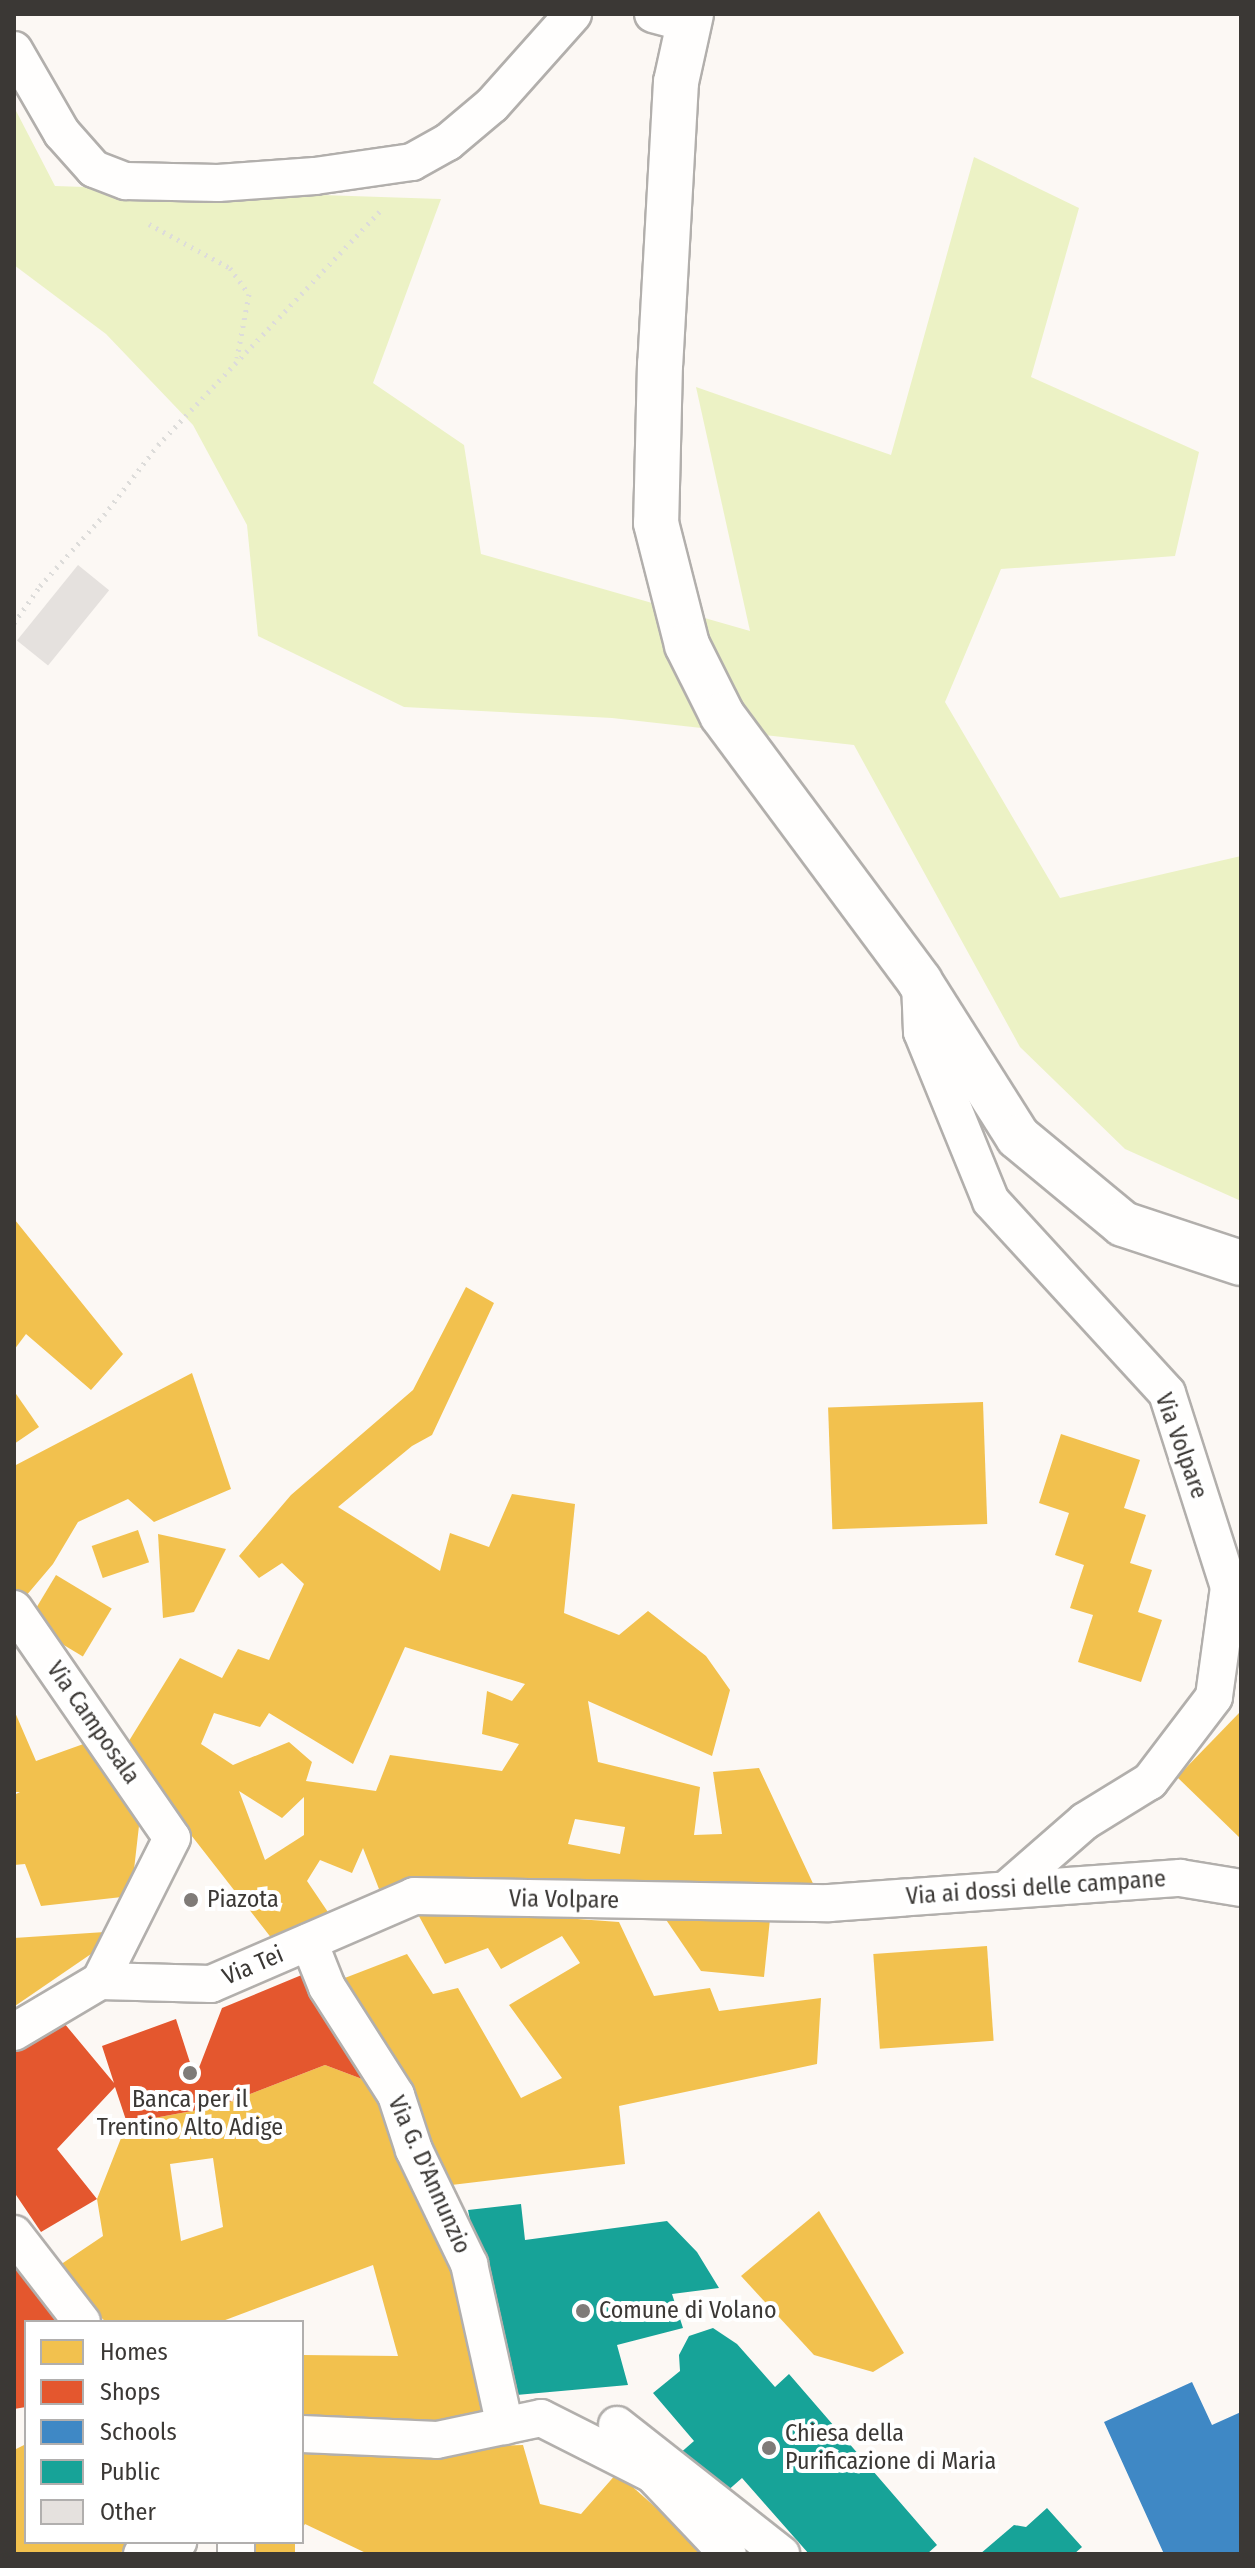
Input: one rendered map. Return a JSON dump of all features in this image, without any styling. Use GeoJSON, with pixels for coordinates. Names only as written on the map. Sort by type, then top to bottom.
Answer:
{"type":"FeatureCollection","features":[{"type":"Feature","properties":{"kind":"street"},"geometry":{"type":"LineString","coordinates":[[14,50],[62,133],[94,169],[126,181],[218,183],[315,176],[412,162],[448,142],[492,105],[573,14]]}},
{"type":"Feature","properties":{"kind":"street"},"geometry":{"type":"LineString","coordinates":[[677,17],[660,364],[656,523],[687,645],[722,715],[920,982],[1018,1137],[1123,1224],[1241,1263]]}},
{"type":"Feature","properties":{"kind":"street","name":"Via Volpare"},"geometry":{"type":"LineString","coordinates":[[920,982],[922,1032],[991,1201],[1167,1393],[1229,1587],[1214,1697],[1150,1781],[1085,1821],[1006,1890]]}},
{"type":"Feature","properties":{"kind":"street","name":"Via Camposala"},"geometry":{"type":"LineString","coordinates":[[14,1609],[172,1838],[100,1981]]}},
{"type":"Feature","properties":{"kind":"street","name":"Via ai dossi delle campane"},"geometry":{"type":"LineString","coordinates":[[829,1903],[1180,1878],[1241,1888]]}},
{"type":"Feature","properties":{"kind":"street","name":"Via Volpare"},"geometry":{"type":"LineString","coordinates":[[309,1942],[414,1896],[829,1903]]}},
{"type":"Feature","properties":{"kind":"street","name":"Via Tei"},"geometry":{"type":"LineString","coordinates":[[100,1981],[211,1984],[309,1942]]}},
{"type":"Feature","properties":{"kind":"street","name":"Via G. D'Annunzio"},"geometry":{"type":"LineString","coordinates":[[309,1942],[327,1987],[396,2095],[414,2150],[469,2264],[505,2426]]}},
{"type":"Feature","properties":{"kind":"street"},"geometry":{"type":"LineString","coordinates":[[14,2032],[100,1981]]}},
{"type":"Feature","properties":{"kind":"street"},"geometry":{"type":"LineString","coordinates":[[14,2234],[80,2320]]}},
{"type":"Feature","properties":{"kind":"street"},"geometry":{"type":"LineString","coordinates":[[304,2434],[437,2440],[541,2418],[652,2474],[728,2554]]}},
{"type":"Feature","properties":{"kind":"street"},"geometry":{"type":"LineString","coordinates":[[617,2425],[781,2554]]}},
{"type":"Feature","properties":{"kind":"street"},"geometry":{"type":"LineString","coordinates":[[142,2554],[175,2544]]}},
{"type":"Feature","properties":{"kind":"path"},"geometry":{"type":"LineString","coordinates":[[14,623],[40,586],[104,515],[158,445],[236,359],[405,184],[412,162]]}},
{"type":"Feature","properties":{"kind":"path"},"geometry":{"type":"LineString","coordinates":[[142,220],[230,268],[249,294],[236,359]]}},
{"type":"Feature","properties":{"kind":"green space"},"geometry":{"type":"Polygon","coordinates":[[[14,107],[55,186],[441,199],[373,383],[464,445],[481,554],[750,631],[696,387],[891,455],[974,157],[1079,208],[1031,377],[1199,452],[1175,556],[1001,569],[945,702],[1060,898],[1241,856],[1241,1201],[1125,1149],[1020,1047],[854,745],[612,718],[404,707],[258,636],[247,525],[193,425],[106,334],[14,265],[14,107]]]}},
{"type":"Feature","properties":{"kind":"building: Homes"},"geometry":{"type":"Polygon","coordinates":[[[15,1220],[123,1354],[91,1390],[26,1334],[14,1350],[15,1220]]]}},
{"type":"Feature","properties":{"kind":"building: Homes"},"geometry":{"type":"Polygon","coordinates":[[[466,1287],[494,1303],[432,1435],[412,1446],[338,1507],[440,1571],[450,1533],[489,1547],[512,1494],[575,1504],[564,1613],[619,1635],[648,1611],[706,1656],[730,1690],[712,1756],[588,1701],[598,1762],[700,1787],[694,1835],[722,1834],[713,1772],[759,1768],[817,1892],[426,1880],[379,1889],[363,1848],[352,1873],[320,1860],[307,1881],[334,1921],[276,1944],[124,1749],[180,1658],[222,1678],[238,1649],[269,1660],[304,1584],[282,1563],[259,1578],[239,1556],[291,1495],[413,1390],[466,1287]],[[405,1647],[353,1764],[269,1713],[260,1727],[214,1713],[201,1744],[233,1765],[289,1742],[312,1762],[306,1781],[376,1791],[390,1755],[502,1771],[519,1744],[482,1734],[487,1691],[512,1701],[525,1684],[405,1647]],[[239,1791],[265,1860],[304,1835],[304,1797],[282,1818],[239,1791]],[[575,1819],[568,1844],[620,1854],[625,1827],[575,1819]]]}},
{"type":"Feature","properties":{"kind":"building: Homes"},"geometry":{"type":"Polygon","coordinates":[[[192,1373],[231,1489],[154,1522],[128,1499],[78,1522],[53,1564],[20,1603],[14,1591],[14,1466],[192,1373]]]}},
{"type":"Feature","properties":{"kind":"building: Homes"},"geometry":{"type":"Polygon","coordinates":[[[14,1391],[39,1427],[14,1444],[14,1391]]]}},
{"type":"Feature","properties":{"kind":"building: Homes"},"geometry":{"type":"Polygon","coordinates":[[[983,1402],[987,1524],[832,1529],[828,1407],[983,1402]]]}},
{"type":"Feature","properties":{"kind":"building: Homes"},"geometry":{"type":"Polygon","coordinates":[[[1061,1434],[1140,1460],[1124,1508],[1146,1515],[1130,1563],[1152,1570],[1138,1612],[1162,1620],[1141,1682],[1078,1662],[1093,1615],[1070,1608],[1084,1565],[1055,1555],[1069,1513],[1039,1503],[1061,1434]]]}},
{"type":"Feature","properties":{"kind":"building: Homes"},"geometry":{"type":"Polygon","coordinates":[[[138,1530],[149,1562],[103,1578],[92,1546],[138,1530]]]}},
{"type":"Feature","properties":{"kind":"building: Homes"},"geometry":{"type":"Polygon","coordinates":[[[158,1534],[226,1549],[194,1612],[163,1618],[158,1534]]]}},
{"type":"Feature","properties":{"kind":"building: Homes"},"geometry":{"type":"Polygon","coordinates":[[[56,1575],[112,1608],[83,1656],[27,1623],[56,1575]]]}},
{"type":"Feature","properties":{"kind":"building: Homes"},"geometry":{"type":"Polygon","coordinates":[[[14,1710],[36,1761],[89,1742],[140,1817],[131,1896],[41,1906],[25,1864],[14,1865],[14,1795],[20,1792],[14,1792],[14,1710]]]}},
{"type":"Feature","properties":{"kind":"building: Homes"},"geometry":{"type":"Polygon","coordinates":[[[1241,1711],[1241,1839],[1177,1777],[1241,1711]]]}},
{"type":"Feature","properties":{"kind":"building: Homes"},"geometry":{"type":"Polygon","coordinates":[[[414,1907],[619,1922],[654,1996],[710,1988],[719,2011],[821,1998],[817,2064],[619,2106],[625,2164],[443,2186],[337,1981],[407,1954],[433,1994],[458,1988],[521,2098],[562,2078],[509,2005],[580,1963],[562,1936],[501,1969],[488,1948],[445,1964],[414,1907]]]}},
{"type":"Feature","properties":{"kind":"building: Homes"},"geometry":{"type":"Polygon","coordinates":[[[658,1908],[770,1919],[764,1977],[701,1971],[658,1908]]]}},
{"type":"Feature","properties":{"kind":"building: Homes"},"geometry":{"type":"Polygon","coordinates":[[[105,1932],[110,1941],[15,2006],[14,1938],[105,1932]]]}},
{"type":"Feature","properties":{"kind":"building: Homes"},"geometry":{"type":"Polygon","coordinates":[[[987,1946],[994,2041],[880,2049],[873,1954],[987,1946]]]}},
{"type":"Feature","properties":{"kind":"building: Homes"},"geometry":{"type":"Polygon","coordinates":[[[325,2065],[378,2085],[455,2247],[487,2416],[428,2423],[304,2421],[304,2355],[398,2356],[373,2265],[225,2320],[104,2320],[51,2271],[103,2236],[97,2199],[127,2123],[219,2106],[325,2065]],[[213,2158],[170,2164],[181,2241],[223,2227],[213,2158]]]}},
{"type":"Feature","properties":{"kind":"building: Homes"},"geometry":{"type":"Polygon","coordinates":[[[819,2211],[904,2353],[873,2372],[814,2355],[741,2276],[819,2211]]]}},
{"type":"Feature","properties":{"kind":"building: Homes"},"geometry":{"type":"Polygon","coordinates":[[[24,2445],[24,2544],[151,2544],[145,2549],[104,2554],[14,2554],[14,2450],[24,2445]]]}},
{"type":"Feature","properties":{"kind":"building: Homes"},"geometry":{"type":"Polygon","coordinates":[[[523,2445],[540,2504],[581,2514],[617,2473],[708,2554],[368,2554],[304,2526],[304,2453],[523,2445]]]}},
{"type":"Feature","properties":{"kind":"building: Homes"},"geometry":{"type":"Polygon","coordinates":[[[241,2544],[295,2544],[295,2554],[241,2554],[241,2544]]]}},
{"type":"Feature","properties":{"kind":"building: Shops"},"geometry":{"type":"Polygon","coordinates":[[[304,1974],[378,2085],[325,2065],[219,2106],[127,2123],[115,2087],[57,2149],[97,2199],[41,2232],[14,2192],[14,2050],[59,2017],[114,2083],[102,2046],[176,2019],[195,2078],[222,2008],[304,1974]]]}},
{"type":"Feature","properties":{"kind":"building: Shops"},"geometry":{"type":"Polygon","coordinates":[[[14,2248],[67,2320],[24,2320],[24,2407],[14,2409],[14,2248]]]}},
{"type":"Feature","properties":{"kind":"building: Schools"},"geometry":{"type":"Polygon","coordinates":[[[1192,2382],[1212,2425],[1241,2412],[1241,2554],[1164,2554],[1104,2422],[1192,2382]]]}},
{"type":"Feature","properties":{"kind":"building: Public","name":"Comune di Volano"},"geometry":{"type":"Polygon","coordinates":[[[521,2204],[525,2240],[667,2221],[697,2252],[719,2288],[672,2294],[683,2328],[617,2345],[628,2385],[505,2396],[468,2210],[521,2204]]]}},
{"type":"Feature","properties":{"kind":"building: Public","name":"Chiesa della Purificazione di Maria"},"geometry":{"type":"Polygon","coordinates":[[[713,2328],[737,2344],[775,2387],[789,2374],[937,2545],[927,2554],[809,2554],[742,2478],[717,2500],[678,2455],[694,2441],[653,2393],[680,2371],[679,2355],[689,2336],[713,2328]]]}},
{"type":"Feature","properties":{"kind":"building: Public"},"geometry":{"type":"Polygon","coordinates":[[[1047,2508],[1082,2547],[1074,2554],[980,2554],[1014,2525],[1026,2527],[1047,2508]]]}},
{"type":"Feature","properties":{"kind":"building: Other"},"geometry":{"type":"Polygon","coordinates":[[[78,565],[109,590],[48,666],[17,640],[78,565]]]}},
{"type":"Feature","properties":{"kind":"place","name":"Piazota"},"geometry":{"type":"Point","coordinates":[191,1900]}},
{"type":"Feature","properties":{"kind":"place","name":"Banca per il Trentino Alto Adige"},"geometry":{"type":"Point","coordinates":[190,2073]}},
{"type":"Feature","properties":{"kind":"place","name":"Comune di Volano"},"geometry":{"type":"Point","coordinates":[583,2311]}},
{"type":"Feature","properties":{"kind":"place","name":"Chiesa della Purificazione di Maria"},"geometry":{"type":"Point","coordinates":[769,2448]}}]}
